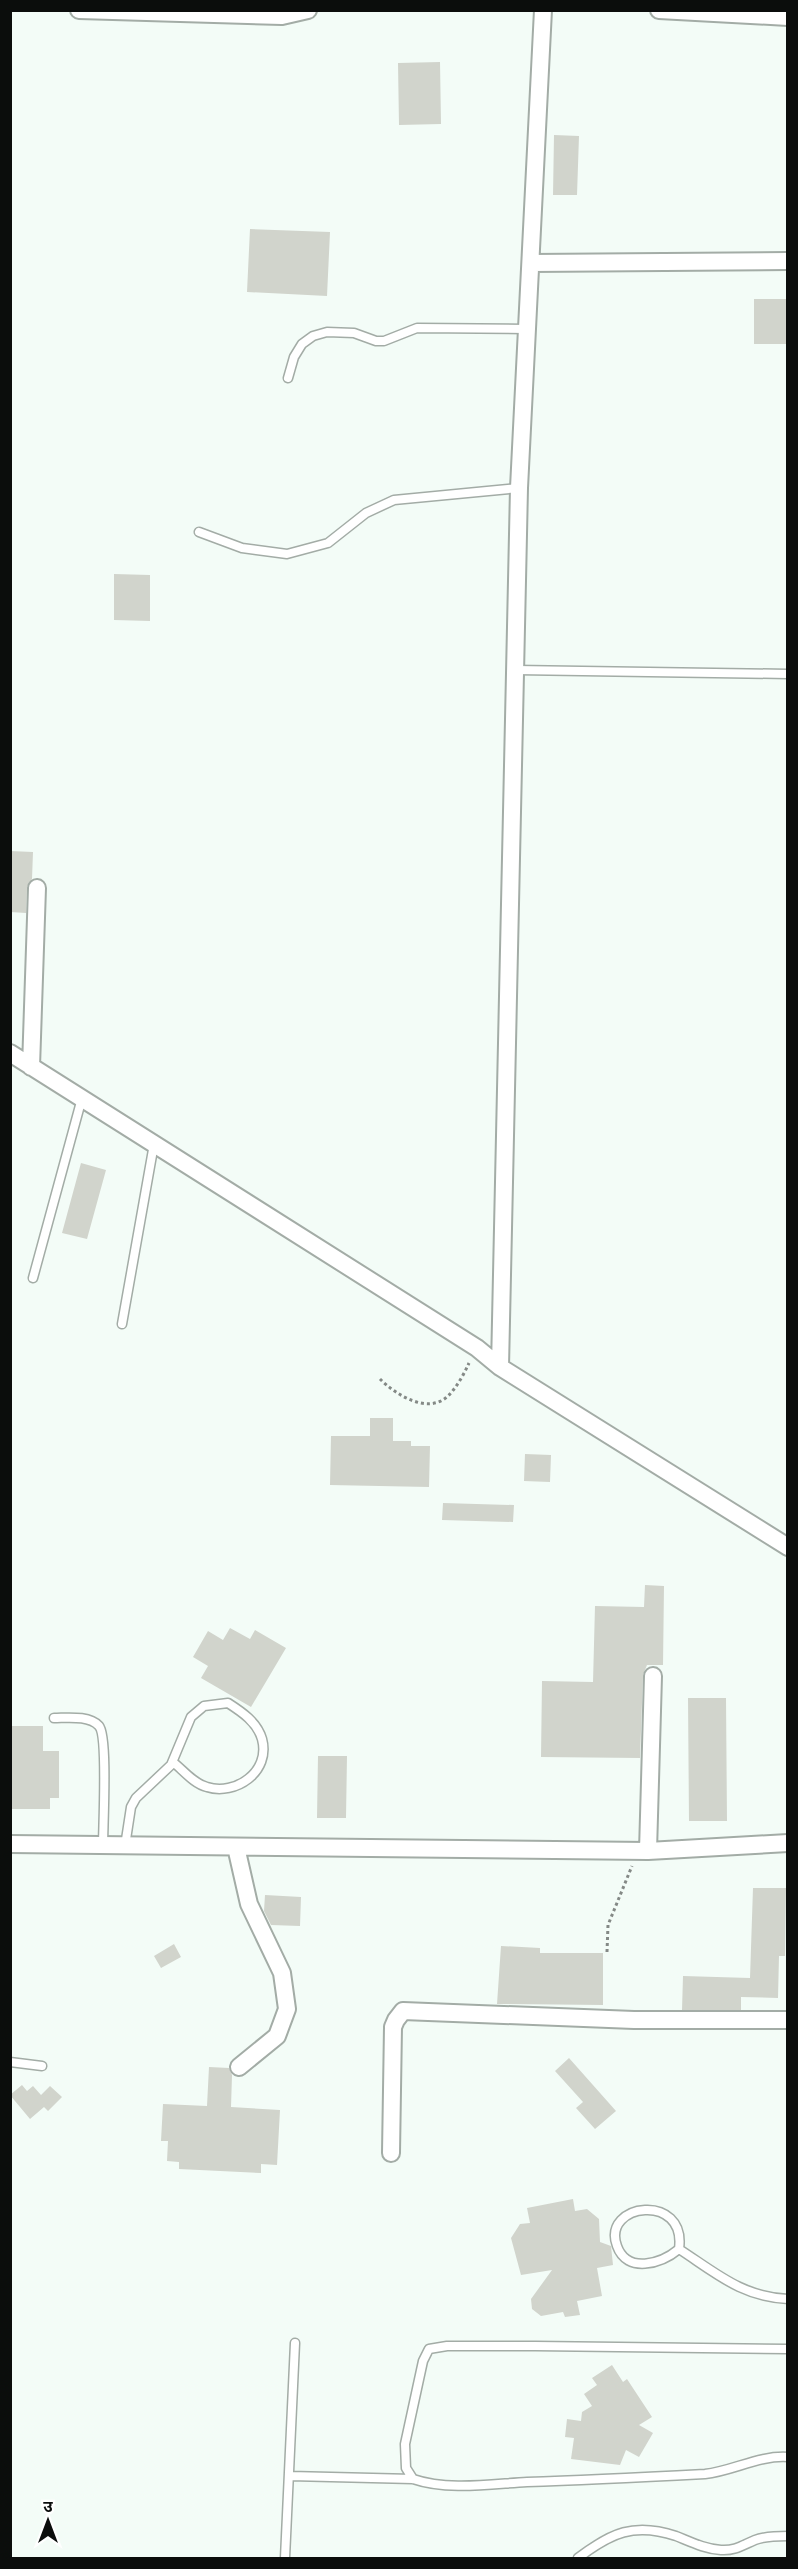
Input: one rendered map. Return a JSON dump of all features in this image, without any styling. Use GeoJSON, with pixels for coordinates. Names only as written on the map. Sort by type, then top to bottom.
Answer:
{"type":"FeatureCollection","features":[{"type":"Feature","properties":{"kind":"street"},"geometry":{"type":"LineString","coordinates":[[79,10],[282,16],[308,10]]}},
{"type":"Feature","properties":{"kind":"street"},"geometry":{"type":"LineString","coordinates":[[500,1367],[519,488],[543,10]]}},
{"type":"Feature","properties":{"kind":"street"},"geometry":{"type":"LineString","coordinates":[[659,10],[788,17]]}},
{"type":"Feature","properties":{"kind":"street"},"geometry":{"type":"LineString","coordinates":[[531,263],[788,261]]}},
{"type":"Feature","properties":{"kind":"street"},"geometry":{"type":"LineString","coordinates":[[31,1067],[37,888]]}},
{"type":"Feature","properties":{"kind":"street"},"geometry":{"type":"LineString","coordinates":[[10,1053],[477,1348],[500,1367],[788,1547]]}},
{"type":"Feature","properties":{"kind":"street"},"geometry":{"type":"LineString","coordinates":[[643,1851],[654,1676]]}},
{"type":"Feature","properties":{"kind":"street"},"geometry":{"type":"LineString","coordinates":[[10,1844],[643,1851],[788,1843]]}},
{"type":"Feature","properties":{"kind":"street"},"geometry":{"type":"LineString","coordinates":[[236,1847],[249,1904],[282,1973],[287,2008],[277,2036],[239,2067]]}},
{"type":"Feature","properties":{"kind":"street"},"geometry":{"type":"LineString","coordinates":[[391,2153],[393,2027],[403,2011],[634,2019],[788,2020]]}},
{"type":"Feature","properties":{"kind":"lane"},"geometry":{"type":"LineString","coordinates":[[288,378],[294,357],[302,344],[313,336],[327,332],[354,333],[376,341],[417,328],[526,329]]}},
{"type":"Feature","properties":{"kind":"lane"},"geometry":{"type":"LineString","coordinates":[[199,532],[242,548],[287,554],[327,543],[366,513],[394,500],[519,488]]}},
{"type":"Feature","properties":{"kind":"lane"},"geometry":{"type":"LineString","coordinates":[[516,670],[788,674]]}},
{"type":"Feature","properties":{"kind":"lane"},"geometry":{"type":"LineString","coordinates":[[33,1278],[82,1098]]}},
{"type":"Feature","properties":{"kind":"lane"},"geometry":{"type":"LineString","coordinates":[[122,1324],[154,1144]]}},
{"type":"Feature","properties":{"kind":"lane"},"geometry":{"type":"LineString","coordinates":[[125,1846],[129,1813],[136,1798],[165,1773],[173,1762],[181,1737],[191,1717],[204,1706],[228,1703],[255,1725],[262,1739],[264,1750],[261,1762],[247,1781],[237,1786],[206,1787],[173,1762]]}},
{"type":"Feature","properties":{"kind":"lane"},"geometry":{"type":"LineString","coordinates":[[54,1718],[84,1719],[93,1721],[100,1727],[103,1744],[103,1846]]}},
{"type":"Feature","properties":{"kind":"lane"},"geometry":{"type":"LineString","coordinates":[[10,2062],[42,2066]]}},
{"type":"Feature","properties":{"kind":"lane"},"geometry":{"type":"LineString","coordinates":[[646,2210],[664,2212],[672,2219],[680,2233],[679,2250],[657,2264],[634,2263],[620,2254],[614,2237],[618,2222],[631,2213],[646,2210]]}},
{"type":"Feature","properties":{"kind":"lane"},"geometry":{"type":"LineString","coordinates":[[679,2250],[745,2291],[770,2298],[788,2299]]}},
{"type":"Feature","properties":{"kind":"lane"},"geometry":{"type":"LineString","coordinates":[[285,2559],[295,2343]]}},
{"type":"Feature","properties":{"kind":"lane"},"geometry":{"type":"LineString","coordinates":[[413,2480],[406,2468],[405,2444],[423,2361],[429,2349],[447,2346],[788,2349]]}},
{"type":"Feature","properties":{"kind":"lane"},"geometry":{"type":"LineString","coordinates":[[290,2476],[413,2480],[446,2484],[494,2484],[705,2474],[770,2457],[788,2457]]}},
{"type":"Feature","properties":{"kind":"lane"},"geometry":{"type":"LineString","coordinates":[[578,2559],[611,2535],[632,2531],[653,2531],[673,2535],[708,2548],[722,2550],[742,2548],[765,2537],[788,2536]]}},
{"type":"Feature","properties":{"kind":"path"},"geometry":{"type":"LineString","coordinates":[[380,1379],[396,1392],[416,1402],[440,1401],[448,1396],[461,1378],[477,1348]]}},
{"type":"Feature","properties":{"kind":"path"},"geometry":{"type":"LineString","coordinates":[[607,1952],[608,1925],[643,1851]]}},
{"type":"Feature","properties":{"kind":"building"},"geometry":{"type":"Polygon","coordinates":[[[440,62],[441,124],[399,125],[398,63],[440,62]]]}},
{"type":"Feature","properties":{"kind":"building"},"geometry":{"type":"Polygon","coordinates":[[[554,135],[579,136],[577,195],[553,195],[554,135]]]}},
{"type":"Feature","properties":{"kind":"building"},"geometry":{"type":"Polygon","coordinates":[[[250,229],[330,232],[327,296],[247,292],[250,229]]]}},
{"type":"Feature","properties":{"kind":"building"},"geometry":{"type":"Polygon","coordinates":[[[754,299],[788,299],[788,344],[754,344],[754,299]]]}},
{"type":"Feature","properties":{"kind":"building"},"geometry":{"type":"Polygon","coordinates":[[[114,574],[150,575],[150,621],[114,620],[114,574]]]}},
{"type":"Feature","properties":{"kind":"building"},"geometry":{"type":"Polygon","coordinates":[[[10,851],[33,852],[32,879],[27,887],[26,913],[10,912],[10,851]]]}},
{"type":"Feature","properties":{"kind":"building"},"geometry":{"type":"Polygon","coordinates":[[[81,1163],[106,1170],[87,1239],[62,1233],[81,1163]]]}},
{"type":"Feature","properties":{"kind":"building"},"geometry":{"type":"Polygon","coordinates":[[[370,1418],[393,1418],[393,1441],[411,1441],[411,1446],[430,1446],[429,1487],[330,1485],[331,1436],[370,1436],[370,1418]]]}},
{"type":"Feature","properties":{"kind":"building"},"geometry":{"type":"Polygon","coordinates":[[[525,1454],[551,1455],[550,1482],[524,1481],[525,1454]]]}},
{"type":"Feature","properties":{"kind":"building"},"geometry":{"type":"Polygon","coordinates":[[[443,1503],[514,1505],[513,1522],[442,1520],[443,1503]]]}},
{"type":"Feature","properties":{"kind":"building"},"geometry":{"type":"Polygon","coordinates":[[[645,1585],[664,1586],[663,1665],[647,1665],[643,1675],[640,1758],[541,1757],[542,1681],[593,1682],[595,1606],[644,1607],[645,1585]]]}},
{"type":"Feature","properties":{"kind":"building"},"geometry":{"type":"Polygon","coordinates":[[[230,1628],[250,1639],[255,1630],[286,1648],[251,1707],[201,1678],[208,1666],[193,1657],[208,1631],[223,1640],[230,1628]]]}},
{"type":"Feature","properties":{"kind":"building"},"geometry":{"type":"Polygon","coordinates":[[[688,1698],[726,1698],[727,1821],[689,1821],[688,1698]]]}},
{"type":"Feature","properties":{"kind":"building"},"geometry":{"type":"Polygon","coordinates":[[[10,1726],[43,1726],[43,1751],[59,1751],[59,1798],[50,1798],[50,1809],[10,1809],[10,1726]]]}},
{"type":"Feature","properties":{"kind":"building"},"geometry":{"type":"Polygon","coordinates":[[[318,1756],[347,1756],[346,1818],[317,1818],[318,1756]]]}},
{"type":"Feature","properties":{"kind":"building"},"geometry":{"type":"Polygon","coordinates":[[[753,1888],[786,1888],[785,1956],[779,1956],[778,1998],[741,1997],[741,2010],[682,2010],[683,1976],[750,1978],[753,1888]]]}},
{"type":"Feature","properties":{"kind":"building"},"geometry":{"type":"Polygon","coordinates":[[[265,1895],[301,1897],[300,1926],[271,1925],[264,1911],[265,1895]]]}},
{"type":"Feature","properties":{"kind":"building"},"geometry":{"type":"Polygon","coordinates":[[[174,1944],[181,1957],[161,1968],[154,1956],[174,1944]]]}},
{"type":"Feature","properties":{"kind":"building"},"geometry":{"type":"Polygon","coordinates":[[[501,1946],[540,1948],[540,1953],[603,1953],[603,2005],[497,2004],[501,1946]]]}},
{"type":"Feature","properties":{"kind":"building"},"geometry":{"type":"Polygon","coordinates":[[[569,2058],[616,2111],[595,2129],[576,2108],[583,2102],[555,2071],[569,2058]]]}},
{"type":"Feature","properties":{"kind":"building"},"geometry":{"type":"Polygon","coordinates":[[[209,2067],[229,2068],[232,2075],[231,2107],[280,2110],[277,2165],[261,2164],[261,2173],[179,2169],[179,2162],[167,2161],[168,2141],[161,2141],[163,2104],[207,2106],[209,2067]]]}},
{"type":"Feature","properties":{"kind":"building"},"geometry":{"type":"Polygon","coordinates":[[[22,2085],[27,2091],[33,2086],[41,2095],[50,2086],[62,2097],[48,2111],[44,2107],[30,2119],[10,2095],[22,2085]]]}},
{"type":"Feature","properties":{"kind":"building"},"geometry":{"type":"Polygon","coordinates":[[[573,2199],[575,2211],[587,2209],[599,2219],[600,2242],[611,2246],[613,2265],[597,2268],[602,2296],[577,2301],[580,2315],[565,2317],[563,2312],[541,2316],[532,2309],[531,2299],[552,2270],[521,2275],[511,2238],[520,2224],[530,2223],[527,2208],[573,2199]]]}},
{"type":"Feature","properties":{"kind":"building"},"geometry":{"type":"Polygon","coordinates":[[[612,2365],[623,2382],[627,2379],[652,2417],[639,2425],[653,2433],[639,2457],[626,2450],[620,2465],[571,2459],[574,2438],[565,2437],[567,2419],[581,2421],[582,2412],[592,2406],[584,2394],[597,2385],[592,2378],[612,2365]]]}}]}
